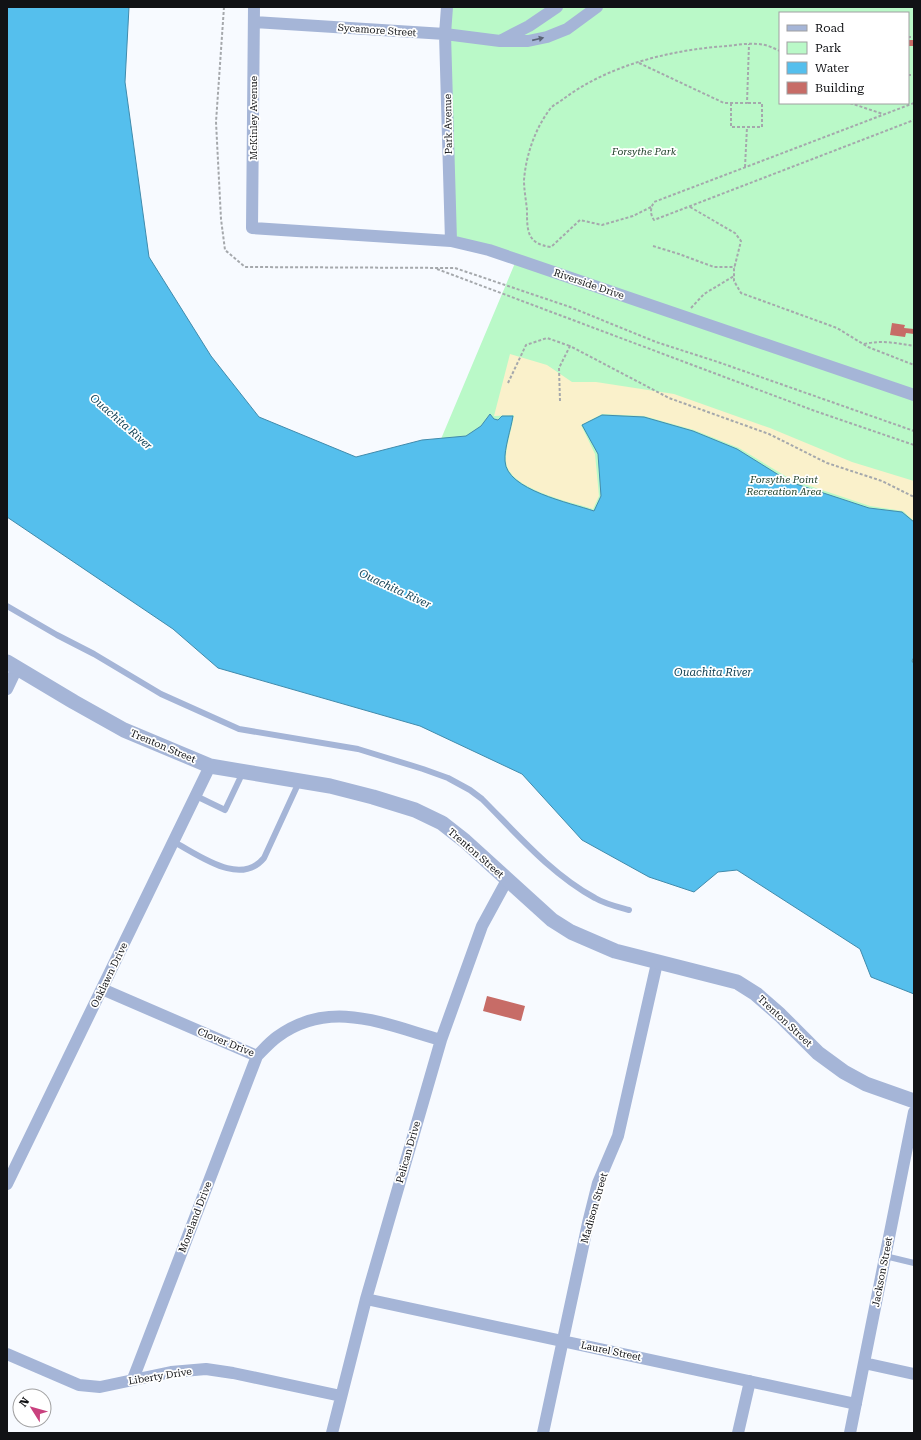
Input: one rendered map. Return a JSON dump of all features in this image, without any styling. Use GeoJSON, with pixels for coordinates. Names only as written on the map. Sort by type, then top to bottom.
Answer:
{"type":"FeatureCollection","features":[{"type":"Feature","properties":{"kind":"street","name":"McKinley Avenue"},"geometry":{"type":"LineString","coordinates":[[252,228],[254,7]]}},
{"type":"Feature","properties":{"kind":"street","name":"Park Avenue"},"geometry":{"type":"LineString","coordinates":[[447,7],[445,34],[451,241]]}},
{"type":"Feature","properties":{"kind":"street"},"geometry":{"type":"LineString","coordinates":[[500,41],[529,26],[557,7]]}},
{"type":"Feature","properties":{"kind":"street","name":"Sycamore Street"},"geometry":{"type":"LineString","coordinates":[[254,22],[445,34],[500,41],[528,42],[547,37],[567,29],[597,7]]}},
{"type":"Feature","properties":{"kind":"street","name":"Riverside Drive"},"geometry":{"type":"LineString","coordinates":[[252,228],[451,241],[489,250],[914,395]]}},
{"type":"Feature","properties":{"kind":"street"},"geometry":{"type":"LineString","coordinates":[[7,689],[12,665]]}},
{"type":"Feature","properties":{"kind":"street","name":"Trenton Street"},"geometry":{"type":"LineString","coordinates":[[12,665],[124,730],[210,766],[300,781],[373,797],[415,810],[442,823],[466,841],[552,920],[571,932],[615,951],[657,963],[737,982],[761,998],[818,1053],[844,1072],[866,1084],[914,1101]]}},
{"type":"Feature","properties":{"kind":"street","name":"Oaklawn Drive"},"geometry":{"type":"LineString","coordinates":[[7,1184],[210,766]]}},
{"type":"Feature","properties":{"kind":"street","name":"Pelican Drive"},"geometry":{"type":"LineString","coordinates":[[332,1433],[366,1299],[441,1040],[482,926],[507,880]]}},
{"type":"Feature","properties":{"kind":"street","name":"Madison Street"},"geometry":{"type":"LineString","coordinates":[[543,1433],[588,1223],[598,1183],[618,1136],[657,963]]}},
{"type":"Feature","properties":{"kind":"street","name":"Clover Drive"},"geometry":{"type":"LineString","coordinates":[[102,989],[257,1056],[277,1037],[303,1022],[328,1016],[354,1016],[441,1040]]}},
{"type":"Feature","properties":{"kind":"street","name":"Moreland Drive"},"geometry":{"type":"LineString","coordinates":[[133,1379],[257,1056]]}},
{"type":"Feature","properties":{"kind":"street","name":"Jackson Street"},"geometry":{"type":"LineString","coordinates":[[850,1433],[914,1112]]}},
{"type":"Feature","properties":{"kind":"street","name":"Laurel Street"},"geometry":{"type":"LineString","coordinates":[[366,1299],[856,1404]]}},
{"type":"Feature","properties":{"kind":"street","name":"Liberty Drive"},"geometry":{"type":"LineString","coordinates":[[7,1354],[79,1385],[100,1387],[171,1372],[206,1370],[233,1373],[341,1396]]}},
{"type":"Feature","properties":{"kind":"street"},"geometry":{"type":"LineString","coordinates":[[864,1363],[914,1374]]}},
{"type":"Feature","properties":{"kind":"street"},"geometry":{"type":"LineString","coordinates":[[738,1433],[750,1381]]}},
{"type":"Feature","properties":{"kind":"lane"},"geometry":{"type":"LineString","coordinates":[[7,606],[57,635],[94,654],[161,694],[239,729],[358,749],[448,778],[470,790],[482,799],[557,873],[571,884],[596,899],[630,910]]}},
{"type":"Feature","properties":{"kind":"lane"},"geometry":{"type":"LineString","coordinates":[[196,796],[225,810],[243,771]]}},
{"type":"Feature","properties":{"kind":"lane"},"geometry":{"type":"LineString","coordinates":[[174,842],[233,870],[246,870],[258,865],[264,858],[300,781]]}},
{"type":"Feature","properties":{"kind":"lane"},"geometry":{"type":"LineString","coordinates":[[885,1256],[914,1263]]}},
{"type":"Feature","properties":{"kind":"path"},"geometry":{"type":"LineString","coordinates":[[224,7],[216,122],[221,219],[225,250],[245,268],[454,268],[570,308],[656,342],[718,362],[914,431]]}},
{"type":"Feature","properties":{"kind":"path"},"geometry":{"type":"LineString","coordinates":[[779,50],[770,46],[748,44],[714,47],[658,56],[593,81],[570,93],[550,108],[537,132],[528,155],[524,181],[527,225],[531,238],[540,246],[551,247],[580,220],[602,225],[633,216],[651,207],[654,202],[914,103]]}},
{"type":"Feature","properties":{"kind":"path"},"geometry":{"type":"LineString","coordinates":[[747,103],[748,44]]}},
{"type":"Feature","properties":{"kind":"path"},"geometry":{"type":"LineString","coordinates":[[638,63],[724,103],[732,103],[762,103],[762,127],[731,127],[732,103]]}},
{"type":"Feature","properties":{"kind":"path"},"geometry":{"type":"LineString","coordinates":[[853,104],[884,115]]}},
{"type":"Feature","properties":{"kind":"path"},"geometry":{"type":"LineString","coordinates":[[651,207],[651,215],[654,220],[914,120]]}},
{"type":"Feature","properties":{"kind":"path"},"geometry":{"type":"LineString","coordinates":[[745,167],[747,127]]}},
{"type":"Feature","properties":{"kind":"path"},"geometry":{"type":"LineString","coordinates":[[689,207],[734,233],[741,241],[734,276],[734,281],[741,293],[837,328],[863,344],[914,365]]}},
{"type":"Feature","properties":{"kind":"path"},"geometry":{"type":"LineString","coordinates":[[653,246],[714,267],[735,267]]}},
{"type":"Feature","properties":{"kind":"path"},"geometry":{"type":"LineString","coordinates":[[434,268],[815,411],[914,445]]}},
{"type":"Feature","properties":{"kind":"path"},"geometry":{"type":"LineString","coordinates":[[691,309],[704,294],[734,276]]}},
{"type":"Feature","properties":{"kind":"path"},"geometry":{"type":"LineString","coordinates":[[508,383],[526,345],[547,338],[570,346],[669,398],[769,434],[827,463],[882,481],[914,497]]}},
{"type":"Feature","properties":{"kind":"path"},"geometry":{"type":"LineString","coordinates":[[863,344],[877,341],[914,346]]}},
{"type":"Feature","properties":{"kind":"path"},"geometry":{"type":"LineString","coordinates":[[560,401],[559,368],[570,346]]}},
{"type":"Feature","properties":{"kind":"green space"},"geometry":{"type":"Polygon","coordinates":[[[447,7],[914,7],[914,668],[425,477],[515,263],[451,241],[447,7]]]}},
{"type":"Feature","properties":{"kind":"sand"},"geometry":{"type":"Polygon","coordinates":[[[510,354],[547,365],[572,382],[596,382],[674,394],[770,428],[852,462],[914,481],[914,521],[903,511],[870,506],[792,480],[739,448],[694,430],[644,416],[602,414],[581,425],[595,454],[599,496],[593,509],[542,493],[528,487],[509,471],[506,456],[514,415],[494,416],[510,354]]]}},
{"type":"Feature","properties":{"kind":"water","name":"Ouachita River"},"geometry":{"type":"Polygon","coordinates":[[[7,7],[129,7],[125,82],[149,257],[211,356],[259,417],[356,457],[422,440],[466,436],[481,426],[490,414],[494,419],[498,420],[502,416],[513,416],[505,456],[508,471],[516,480],[541,494],[594,511],[601,496],[598,454],[582,425],[602,415],[644,417],[693,431],[737,449],[790,482],[869,508],[902,512],[914,522],[914,657],[912,661],[914,664],[914,994],[871,977],[860,949],[737,870],[718,872],[694,892],[649,877],[582,840],[522,774],[420,726],[218,668],[173,629],[7,517],[7,7]]]}},
{"type":"Feature","properties":{"kind":"building"},"geometry":{"type":"Polygon","coordinates":[[[909,40],[914,40],[914,46],[909,46],[909,40]]]}},
{"type":"Feature","properties":{"kind":"building"},"geometry":{"type":"Polygon","coordinates":[[[892,323],[905,325],[904,328],[914,329],[914,334],[906,333],[905,337],[890,335],[892,323]]]}},
{"type":"Feature","properties":{"kind":"building"},"geometry":{"type":"Polygon","coordinates":[[[487,996],[525,1006],[521,1021],[483,1011],[487,996]]]}},
{"type":"Feature","properties":{"kind":"park label","name":"Forsythe Park"},"geometry":{"type":"Point","coordinates":[644,151]}},
{"type":"Feature","properties":{"kind":"park label","name":"Forsythe Point Recreation Area"},"geometry":{"type":"Point","coordinates":[784,484]}}]}
